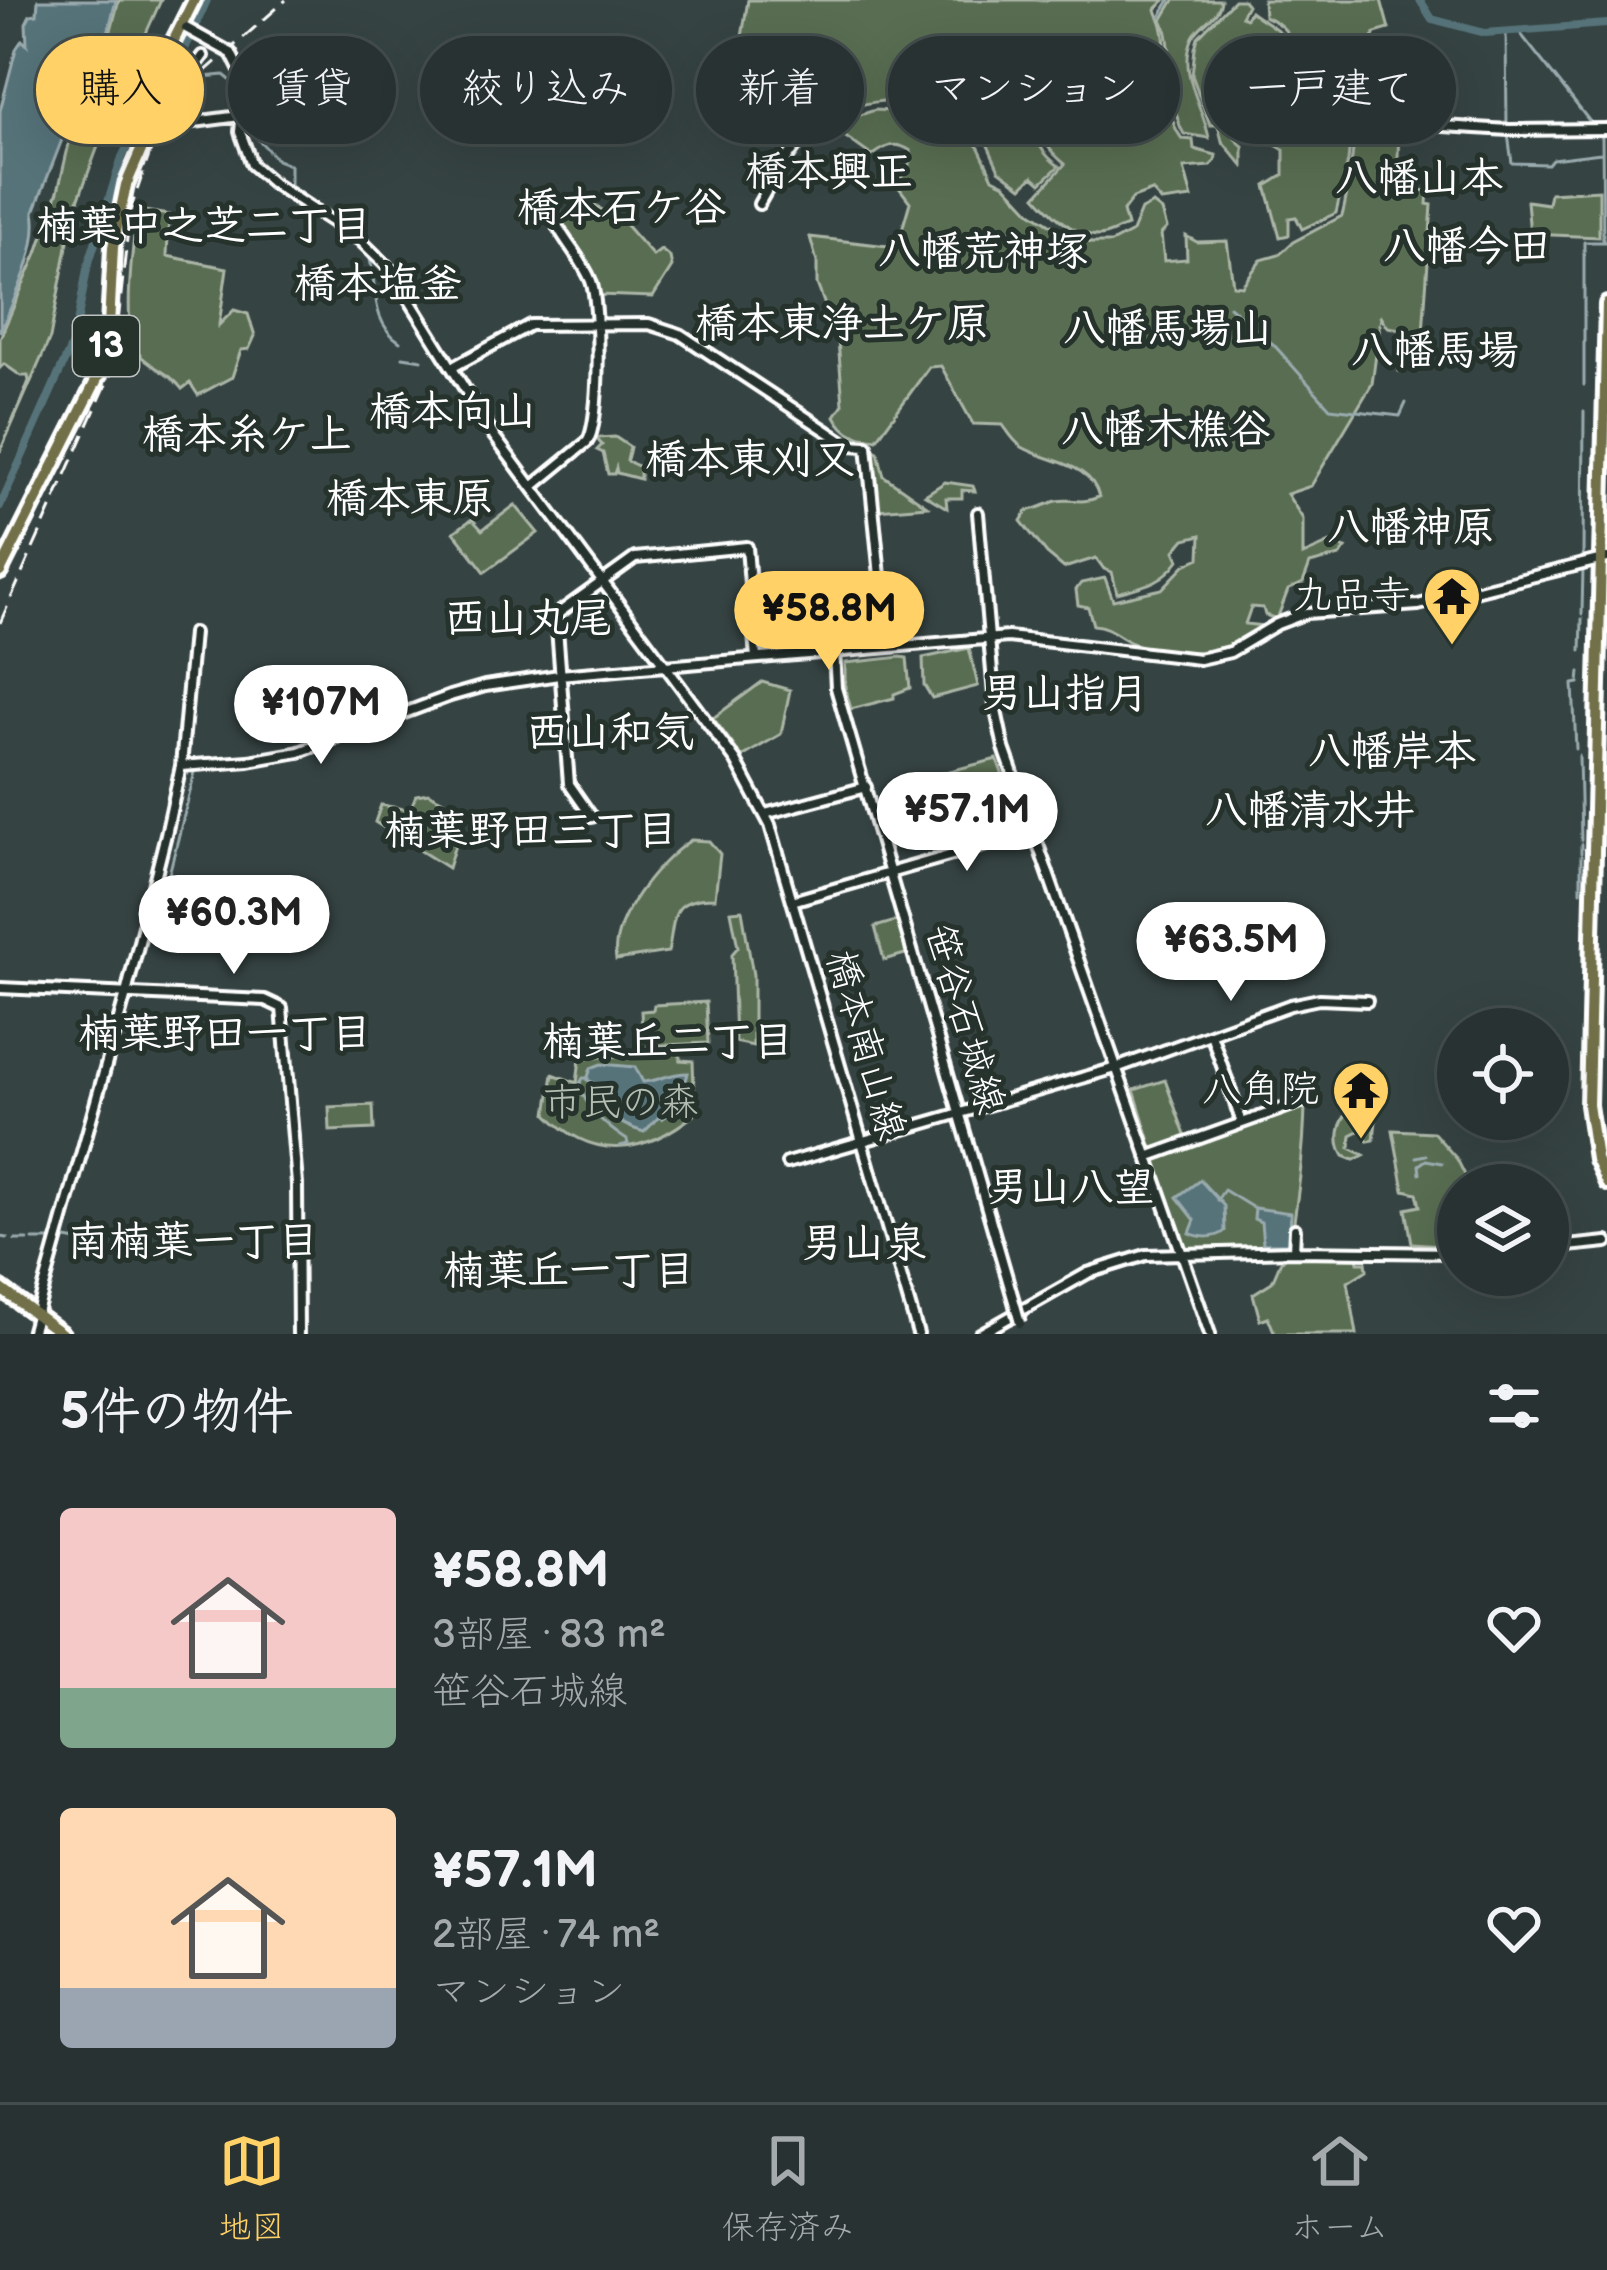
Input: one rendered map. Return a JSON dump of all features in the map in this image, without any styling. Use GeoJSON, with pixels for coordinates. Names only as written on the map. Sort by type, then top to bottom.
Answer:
{"type":"FeatureCollection","features":[{"type":"Feature","properties":{"kind":"main road","name":"13"},"geometry":{"type":"LineString","coordinates":[[177,36],[194,0]]}},
{"type":"Feature","properties":{"kind":"main road","name":"13"},"geometry":{"type":"LineString","coordinates":[[0,572],[100,373],[109,326],[113,247],[123,197],[144,144]]}},
{"type":"Feature","properties":{"kind":"main road"},"geometry":{"type":"LineString","coordinates":[[1607,304],[1605,558],[1588,1118],[1596,1159],[1607,1183]]}},
{"type":"Feature","properties":{"kind":"main road"},"geometry":{"type":"LineString","coordinates":[[1591,1022],[1607,1022]]}},
{"type":"Feature","properties":{"kind":"main road"},"geometry":{"type":"LineString","coordinates":[[0,1288],[62,1334]]}},
{"type":"Feature","properties":{"kind":"street","name":"橋本南山線"},"geometry":{"type":"LineString","coordinates":[[183,27],[228,50]]}},
{"type":"Feature","properties":{"kind":"street"},"geometry":{"type":"LineString","coordinates":[[1456,127],[1601,130]]}},
{"type":"Feature","properties":{"kind":"street","name":"橋本南山線"},"geometry":{"type":"LineString","coordinates":[[242,144],[252,165],[376,255],[408,293],[494,436],[736,761],[764,814],[792,901],[918,1334]]}},
{"type":"Feature","properties":{"kind":"street"},"geometry":{"type":"LineString","coordinates":[[759,204],[797,144]]}},
{"type":"Feature","properties":{"kind":"street"},"geometry":{"type":"LineString","coordinates":[[532,487],[592,435],[595,324],[590,279],[556,227],[549,206]]}},
{"type":"Feature","properties":{"kind":"street"},"geometry":{"type":"LineString","coordinates":[[452,368],[520,328],[649,324],[669,329],[848,445],[867,446],[887,646]]}},
{"type":"Feature","properties":{"kind":"street"},"geometry":{"type":"LineString","coordinates":[[978,513],[995,706],[1004,748],[1210,1334]]}},
{"type":"Feature","properties":{"kind":"street"},"geometry":{"type":"LineString","coordinates":[[592,817],[569,784],[554,618],[628,561],[747,547],[756,658]]}},
{"type":"Feature","properties":{"kind":"street"},"geometry":{"type":"LineString","coordinates":[[181,766],[299,752],[450,696],[560,675],[988,637],[1023,637],[1199,659],[1230,652],[1277,624],[1306,614],[1437,601],[1605,558]]}},
{"type":"Feature","properties":{"kind":"street"},"geometry":{"type":"LineString","coordinates":[[31,1334],[126,994],[181,766],[193,633]]}},
{"type":"Feature","properties":{"kind":"street","name":"笹谷石城線"},"geometry":{"type":"LineString","coordinates":[[834,651],[836,688],[1023,1334]]}},
{"type":"Feature","properties":{"kind":"street"},"geometry":{"type":"LineString","coordinates":[[764,814],[866,787]]}},
{"type":"Feature","properties":{"kind":"street"},"geometry":{"type":"LineString","coordinates":[[792,901],[1032,832]]}},
{"type":"Feature","properties":{"kind":"street"},"geometry":{"type":"LineString","coordinates":[[0,988],[266,1000],[282,1008],[297,1184],[298,1334]]}},
{"type":"Feature","properties":{"kind":"street"},"geometry":{"type":"LineString","coordinates":[[788,1163],[1116,1068],[1311,1000],[1367,1001]]}},
{"type":"Feature","properties":{"kind":"street"},"geometry":{"type":"LineString","coordinates":[[1211,1034],[1243,1123]]}},
{"type":"Feature","properties":{"kind":"street"},"geometry":{"type":"LineString","coordinates":[[1148,1157],[1304,1101]]}},
{"type":"Feature","properties":{"kind":"street"},"geometry":{"type":"LineString","coordinates":[[1294,1251],[1295,1229]]}},
{"type":"Feature","properties":{"kind":"street"},"geometry":{"type":"LineString","coordinates":[[1569,1246],[1607,1242]]}},
{"type":"Feature","properties":{"kind":"street"},"geometry":{"type":"LineString","coordinates":[[980,1334],[1088,1273],[1132,1258],[1294,1251],[1437,1253]]}},
{"type":"Feature","properties":{"kind":"green space"},"geometry":{"type":"Polygon","coordinates":[[[119,0],[161,0],[145,36],[109,36],[119,0]]]}},
{"type":"Feature","properties":{"kind":"green space"},"geometry":{"type":"Polygon","coordinates":[[[748,0],[1165,0],[1156,9],[1163,36],[888,36],[888,101],[864,105],[864,36],[742,36],[748,0]]]}},
{"type":"Feature","properties":{"kind":"green space"},"geometry":{"type":"Polygon","coordinates":[[[1174,0],[1221,0],[1193,37],[1189,50],[1189,76],[1204,137],[1184,134],[1180,126],[1180,36],[1167,36],[1162,20],[1174,0]]]}},
{"type":"Feature","properties":{"kind":"green space"},"geometry":{"type":"Polygon","coordinates":[[[1234,0],[1247,5],[1241,16],[1246,18],[1250,11],[1283,36],[1204,36],[1204,108],[1192,75],[1198,37],[1234,0]]]}},
{"type":"Feature","properties":{"kind":"green space"},"geometry":{"type":"Polygon","coordinates":[[[1263,0],[1381,0],[1389,29],[1373,36],[1289,36],[1264,16],[1263,0]]]}},
{"type":"Feature","properties":{"kind":"green space"},"geometry":{"type":"Polygon","coordinates":[[[888,111],[888,144],[975,144],[993,178],[1031,212],[1070,237],[1111,243],[1132,232],[1141,210],[1153,204],[1162,211],[1167,228],[1161,234],[1164,261],[1187,259],[1186,236],[1197,242],[1227,241],[1233,285],[1242,286],[1261,260],[1279,255],[1293,242],[1342,216],[1354,144],[1398,144],[1397,189],[1428,191],[1427,204],[1432,205],[1422,347],[1404,353],[1404,371],[1399,371],[1399,344],[1408,344],[1411,331],[1388,327],[1381,317],[1372,384],[1311,486],[1287,494],[1303,519],[1303,555],[1330,543],[1346,548],[1340,556],[1310,564],[1303,583],[1288,590],[1277,619],[1265,615],[1263,608],[1251,607],[1245,624],[1264,626],[1232,644],[1200,652],[1168,652],[1135,644],[1093,625],[1088,607],[1078,605],[1076,590],[1081,583],[1105,578],[1113,600],[1162,589],[1185,565],[1200,558],[1201,535],[1185,539],[1175,551],[1179,560],[1159,579],[1117,593],[1112,572],[1096,558],[1064,568],[1021,521],[1027,511],[1054,502],[1099,497],[1095,485],[1078,470],[1022,447],[1003,425],[973,424],[941,366],[929,367],[877,439],[852,434],[835,416],[843,404],[838,340],[817,284],[810,237],[897,247],[910,202],[897,185],[911,161],[911,151],[891,146],[872,156],[855,144],[864,144],[864,114],[888,111]]]}},
{"type":"Feature","properties":{"kind":"green space"},"geometry":{"type":"Polygon","coordinates":[[[1180,136],[1193,140],[1194,149],[1216,155],[1210,166],[1184,168],[1192,198],[1162,202],[1152,191],[1133,198],[1123,211],[1127,226],[1101,236],[1070,227],[1036,196],[1065,164],[1046,144],[1180,144],[1180,136]]]}},
{"type":"Feature","properties":{"kind":"green space"},"geometry":{"type":"Polygon","coordinates":[[[69,144],[99,144],[73,214],[50,338],[0,452],[29,381],[4,364],[0,368],[0,338],[58,191],[69,144]]]}},
{"type":"Feature","properties":{"kind":"green space"},"geometry":{"type":"Polygon","coordinates":[[[987,144],[1039,144],[1059,166],[1041,183],[1033,176],[1022,187],[999,170],[987,144]]]}},
{"type":"Feature","properties":{"kind":"green space"},"geometry":{"type":"Polygon","coordinates":[[[1225,144],[1243,146],[1243,166],[1225,144]]]}},
{"type":"Feature","properties":{"kind":"green space"},"geometry":{"type":"Polygon","coordinates":[[[1274,144],[1350,144],[1336,213],[1302,229],[1296,217],[1289,218],[1289,235],[1280,237],[1266,186],[1284,175],[1284,150],[1274,144]]]}},
{"type":"Feature","properties":{"kind":"green space"},"geometry":{"type":"Polygon","coordinates":[[[1599,190],[1599,237],[1530,234],[1527,201],[1548,204],[1550,193],[1599,190]]]}},
{"type":"Feature","properties":{"kind":"green space"},"geometry":{"type":"Polygon","coordinates":[[[594,205],[624,223],[653,256],[661,250],[670,257],[672,267],[653,297],[598,295],[555,215],[594,205]]]}},
{"type":"Feature","properties":{"kind":"green space"},"geometry":{"type":"Polygon","coordinates":[[[138,210],[169,215],[167,256],[227,268],[219,325],[234,310],[248,314],[255,336],[249,349],[241,350],[232,377],[198,395],[190,383],[182,389],[143,358],[133,342],[130,284],[138,210]]]}},
{"type":"Feature","properties":{"kind":"green space"},"geometry":{"type":"Polygon","coordinates":[[[615,437],[630,447],[627,461],[640,467],[640,479],[617,473],[616,468],[608,474],[596,438],[615,437]]]}},
{"type":"Feature","properties":{"kind":"green space"},"geometry":{"type":"Polygon","coordinates":[[[872,449],[878,452],[884,476],[927,506],[877,510],[872,449]]]}},
{"type":"Feature","properties":{"kind":"green space"},"geometry":{"type":"Polygon","coordinates":[[[945,482],[973,486],[975,491],[962,490],[962,498],[946,498],[947,508],[925,495],[945,482]]]}},
{"type":"Feature","properties":{"kind":"green space"},"geometry":{"type":"Polygon","coordinates":[[[515,505],[538,533],[485,572],[454,532],[472,519],[482,530],[515,505]]]}},
{"type":"Feature","properties":{"kind":"green space"},"geometry":{"type":"Polygon","coordinates":[[[969,648],[978,686],[932,698],[924,685],[923,658],[969,648]]]}},
{"type":"Feature","properties":{"kind":"green space"},"geometry":{"type":"Polygon","coordinates":[[[907,658],[910,688],[894,698],[851,709],[845,663],[907,658]]]}},
{"type":"Feature","properties":{"kind":"green space"},"geometry":{"type":"Polygon","coordinates":[[[762,682],[790,690],[781,734],[742,757],[713,718],[762,682]]]}},
{"type":"Feature","properties":{"kind":"green space"},"geometry":{"type":"Polygon","coordinates":[[[997,759],[1021,826],[962,845],[938,774],[997,759]]]}},
{"type":"Feature","properties":{"kind":"green space"},"geometry":{"type":"Polygon","coordinates":[[[428,793],[465,812],[448,868],[375,822],[381,805],[410,810],[416,795],[428,793]]]}},
{"type":"Feature","properties":{"kind":"green space"},"geometry":{"type":"Polygon","coordinates":[[[691,840],[709,841],[720,854],[715,898],[682,906],[668,952],[616,960],[616,944],[628,910],[665,862],[691,840]]]}},
{"type":"Feature","properties":{"kind":"green space"},"geometry":{"type":"Polygon","coordinates":[[[742,910],[753,975],[753,1046],[735,1042],[732,954],[738,947],[731,911],[742,910]]]}},
{"type":"Feature","properties":{"kind":"green space"},"geometry":{"type":"Polygon","coordinates":[[[899,920],[909,953],[884,960],[875,927],[899,920]]]}},
{"type":"Feature","properties":{"kind":"green space"},"geometry":{"type":"Polygon","coordinates":[[[706,1002],[708,1043],[643,1046],[641,1011],[653,1010],[654,1005],[706,1002]]]}},
{"type":"Feature","properties":{"kind":"green space","name":"市民の森"},"geometry":{"type":"Polygon","coordinates":[[[680,1053],[680,1060],[693,1061],[695,1114],[658,1137],[621,1147],[602,1146],[583,1141],[547,1114],[553,1074],[577,1083],[580,1058],[680,1053]]]}},
{"type":"Feature","properties":{"kind":"green space"},"geometry":{"type":"Polygon","coordinates":[[[1165,1080],[1186,1138],[1153,1151],[1134,1090],[1165,1080]]]}},
{"type":"Feature","properties":{"kind":"green space"},"geometry":{"type":"Polygon","coordinates":[[[373,1105],[374,1129],[330,1131],[329,1107],[373,1105]]]}},
{"type":"Feature","properties":{"kind":"green space"},"geometry":{"type":"Polygon","coordinates":[[[1305,1106],[1303,1142],[1290,1249],[1183,1248],[1153,1158],[1305,1106]]]}},
{"type":"Feature","properties":{"kind":"green space"},"geometry":{"type":"Polygon","coordinates":[[[1351,1109],[1371,1112],[1376,1120],[1374,1140],[1368,1141],[1361,1130],[1351,1135],[1350,1148],[1364,1155],[1354,1160],[1344,1156],[1339,1138],[1351,1109]]]}},
{"type":"Feature","properties":{"kind":"green space"},"geometry":{"type":"Polygon","coordinates":[[[1393,1130],[1433,1132],[1460,1164],[1437,1164],[1437,1245],[1412,1243],[1406,1209],[1420,1206],[1417,1193],[1404,1190],[1393,1130]]]}},
{"type":"Feature","properties":{"kind":"green space"},"geometry":{"type":"Polygon","coordinates":[[[1357,1256],[1358,1262],[1366,1262],[1367,1270],[1348,1282],[1357,1334],[1275,1334],[1268,1317],[1260,1320],[1253,1294],[1272,1282],[1287,1257],[1357,1256]]]}},
{"type":"Feature","properties":{"kind":"water"},"geometry":{"type":"Polygon","coordinates":[[[38,0],[116,0],[107,36],[36,36],[36,144],[60,144],[34,212],[34,241],[25,273],[0,332],[0,111],[16,49],[22,40],[27,45],[26,23],[30,15],[37,14],[38,0]]]}},
{"type":"Feature","properties":{"kind":"water"},"geometry":{"type":"Polygon","coordinates":[[[601,1064],[635,1067],[643,1082],[688,1073],[679,1107],[644,1132],[625,1125],[604,1108],[587,1080],[591,1068],[601,1064]]]}},
{"type":"Feature","properties":{"kind":"water"},"geometry":{"type":"Polygon","coordinates":[[[1200,1180],[1224,1206],[1225,1231],[1217,1235],[1190,1233],[1195,1220],[1177,1197],[1200,1180]]]}},
{"type":"Feature","properties":{"kind":"water"},"geometry":{"type":"Polygon","coordinates":[[[1255,1208],[1291,1213],[1289,1244],[1263,1244],[1255,1208]]]}},
{"type":"Feature","properties":{"kind":"waterway"},"geometry":{"type":"LineString","coordinates":[[0,506],[74,340],[87,269],[122,157],[154,94],[185,49],[207,0]]}},
{"type":"Feature","properties":{"kind":"waterway"},"geometry":{"type":"LineString","coordinates":[[1160,17],[1170,0]]}},
{"type":"Feature","properties":{"kind":"waterway"},"geometry":{"type":"LineString","coordinates":[[1420,0],[1432,19],[1485,33],[1607,24]]}},
{"type":"Feature","properties":{"kind":"waterway"},"geometry":{"type":"LineString","coordinates":[[1506,31],[1512,163],[1548,164],[1552,159],[1601,153]]}},
{"type":"Feature","properties":{"kind":"waterway"},"geometry":{"type":"LineString","coordinates":[[1520,33],[1602,137],[1603,241]]}},
{"type":"Feature","properties":{"kind":"waterway"},"geometry":{"type":"LineString","coordinates":[[204,77],[228,78]]}},
{"type":"Feature","properties":{"kind":"waterway"},"geometry":{"type":"LineString","coordinates":[[263,144],[277,160],[290,165],[290,186],[315,203]]}},
{"type":"Feature","properties":{"kind":"waterway"},"geometry":{"type":"LineString","coordinates":[[354,228],[363,236]]}},
{"type":"Feature","properties":{"kind":"waterway"},"geometry":{"type":"LineString","coordinates":[[1584,385],[1584,242],[1607,242]]}},
{"type":"Feature","properties":{"kind":"waterway"},"geometry":{"type":"LineString","coordinates":[[369,255],[379,313],[400,342]]}},
{"type":"Feature","properties":{"kind":"waterway"},"geometry":{"type":"LineString","coordinates":[[1229,306],[1274,345],[1330,408],[1400,416],[1406,403]]}},
{"type":"Feature","properties":{"kind":"waterway"},"geometry":{"type":"LineString","coordinates":[[403,357],[422,360]]}},
{"type":"Feature","properties":{"kind":"waterway"},"geometry":{"type":"LineString","coordinates":[[1583,558],[1584,411]]}},
{"type":"Feature","properties":{"kind":"waterway"},"geometry":{"type":"LineString","coordinates":[[1582,614],[1583,568]]}},
{"type":"Feature","properties":{"kind":"waterway"},"geometry":{"type":"LineString","coordinates":[[1581,651],[1582,619]]}},
{"type":"Feature","properties":{"kind":"waterway"},"geometry":{"type":"LineString","coordinates":[[1576,749],[1573,684],[1579,683],[1580,672]]}},
{"type":"Feature","properties":{"kind":"waterway"},"geometry":{"type":"LineString","coordinates":[[1579,756],[1581,840]]}},
{"type":"Feature","properties":{"kind":"waterway"},"geometry":{"type":"LineString","coordinates":[[43,1316],[195,772]]}},
{"type":"Feature","properties":{"kind":"waterway"},"geometry":{"type":"LineString","coordinates":[[1581,844],[1581,853]]}},
{"type":"Feature","properties":{"kind":"waterway"},"geometry":{"type":"LineString","coordinates":[[1581,856],[1581,891]]}},
{"type":"Feature","properties":{"kind":"waterway"},"geometry":{"type":"LineString","coordinates":[[588,1078],[579,1085],[582,1094],[598,1116],[627,1140],[628,1144],[620,1146]]}},
{"type":"Feature","properties":{"kind":"waterway"},"geometry":{"type":"LineString","coordinates":[[1416,1157],[1426,1155]]}},
{"type":"Feature","properties":{"kind":"waterway"},"geometry":{"type":"LineString","coordinates":[[1420,1174],[1419,1165],[1426,1160],[1442,1163]]}},
{"type":"Feature","properties":{"kind":"waterway"},"geometry":{"type":"LineString","coordinates":[[1217,1200],[1224,1190],[1255,1209]]}},
{"type":"Feature","properties":{"kind":"waterway"},"geometry":{"type":"LineString","coordinates":[[66,1239],[89,1243],[107,1229]]}},
{"type":"Feature","properties":{"kind":"waterway"},"geometry":{"type":"LineString","coordinates":[[0,1237],[8,1238]]}},
{"type":"Feature","properties":{"kind":"waterway"},"geometry":{"type":"LineString","coordinates":[[15,1240],[28,1240]]}},
{"type":"Feature","properties":{"kind":"waterway"},"geometry":{"type":"LineString","coordinates":[[33,1240],[50,1240]]}},
{"type":"Feature","properties":{"kind":"railway"},"geometry":{"type":"LineString","coordinates":[[0,623],[113,369],[130,211],[152,147],[202,74],[286,0]]}},
{"type":"Feature","properties":{"kind":"place","name":"九品寺"},"geometry":{"type":"Point","coordinates":[1452,647]}},
{"type":"Feature","properties":{"kind":"place","name":"八角院"},"geometry":{"type":"Point","coordinates":[1361,1141]}},
{"type":"Feature","properties":{"kind":"district","name":"橋本興正"},"geometry":{"type":"Point","coordinates":[829,172]}},
{"type":"Feature","properties":{"kind":"district","name":"八幡山本"},"geometry":{"type":"Point","coordinates":[1419,179]}},
{"type":"Feature","properties":{"kind":"district","name":"橋本石ケ谷"},"geometry":{"type":"Point","coordinates":[622,208]}},
{"type":"Feature","properties":{"kind":"district","name":"楠葉中之芝二丁目"},"geometry":{"type":"Point","coordinates":[204,226]}},
{"type":"Feature","properties":{"kind":"district","name":"八幡今田"},"geometry":{"type":"Point","coordinates":[1467,247]}},
{"type":"Feature","properties":{"kind":"district","name":"八幡荒神塚"},"geometry":{"type":"Point","coordinates":[983,252]}},
{"type":"Feature","properties":{"kind":"district","name":"橋本塩釜"},"geometry":{"type":"Point","coordinates":[378,284]}},
{"type":"Feature","properties":{"kind":"district","name":"橋本東浄土ケ原"},"geometry":{"type":"Point","coordinates":[842,324]}},
{"type":"Feature","properties":{"kind":"district","name":"八幡馬場山"},"geometry":{"type":"Point","coordinates":[1168,329]}},
{"type":"Feature","properties":{"kind":"district","name":"八幡馬場"},"geometry":{"type":"Point","coordinates":[1435,351]}},
{"type":"Feature","properties":{"kind":"district","name":"橋本向山"},"geometry":{"type":"Point","coordinates":[453,412]}},
{"type":"Feature","properties":{"kind":"district","name":"八幡木樵谷"},"geometry":{"type":"Point","coordinates":[1166,430]}},
{"type":"Feature","properties":{"kind":"district","name":"橋本糸ケ上"},"geometry":{"type":"Point","coordinates":[247,435]}},
{"type":"Feature","properties":{"kind":"district","name":"橋本東刈又"},"geometry":{"type":"Point","coordinates":[750,460]}},
{"type":"Feature","properties":{"kind":"district","name":"橋本東原"},"geometry":{"type":"Point","coordinates":[410,499]}},
{"type":"Feature","properties":{"kind":"district","name":"八幡神原"},"geometry":{"type":"Point","coordinates":[1411,528]}},
{"type":"Feature","properties":{"kind":"district","name":"西山丸尾"},"geometry":{"type":"Point","coordinates":[528,619]}},
{"type":"Feature","properties":{"kind":"district","name":"男山指月"},"geometry":{"type":"Point","coordinates":[1065,694]}},
{"type":"Feature","properties":{"kind":"district","name":"西山和気"},"geometry":{"type":"Point","coordinates":[610,733]}},
{"type":"Feature","properties":{"kind":"district","name":"八幡岸本"},"geometry":{"type":"Point","coordinates":[1392,752]}},
{"type":"Feature","properties":{"kind":"district","name":"八幡清水井"},"geometry":{"type":"Point","coordinates":[1310,811]}},
{"type":"Feature","properties":{"kind":"district","name":"楠葉野田三丁目"},"geometry":{"type":"Point","coordinates":[531,831]}},
{"type":"Feature","properties":{"kind":"district","name":"楠葉野田一丁目"},"geometry":{"type":"Point","coordinates":[225,1034]}},
{"type":"Feature","properties":{"kind":"district","name":"楠葉丘二丁目"},"geometry":{"type":"Point","coordinates":[668,1042]}},
{"type":"Feature","properties":{"kind":"district","name":"男山八望"},"geometry":{"type":"Point","coordinates":[1071,1188]}},
{"type":"Feature","properties":{"kind":"district","name":"南楠葉一丁目"},"geometry":{"type":"Point","coordinates":[193,1242]}},
{"type":"Feature","properties":{"kind":"district","name":"男山泉"},"geometry":{"type":"Point","coordinates":[864,1244]}},
{"type":"Feature","properties":{"kind":"district","name":"楠葉丘一丁目"},"geometry":{"type":"Point","coordinates":[569,1271]}}]}
